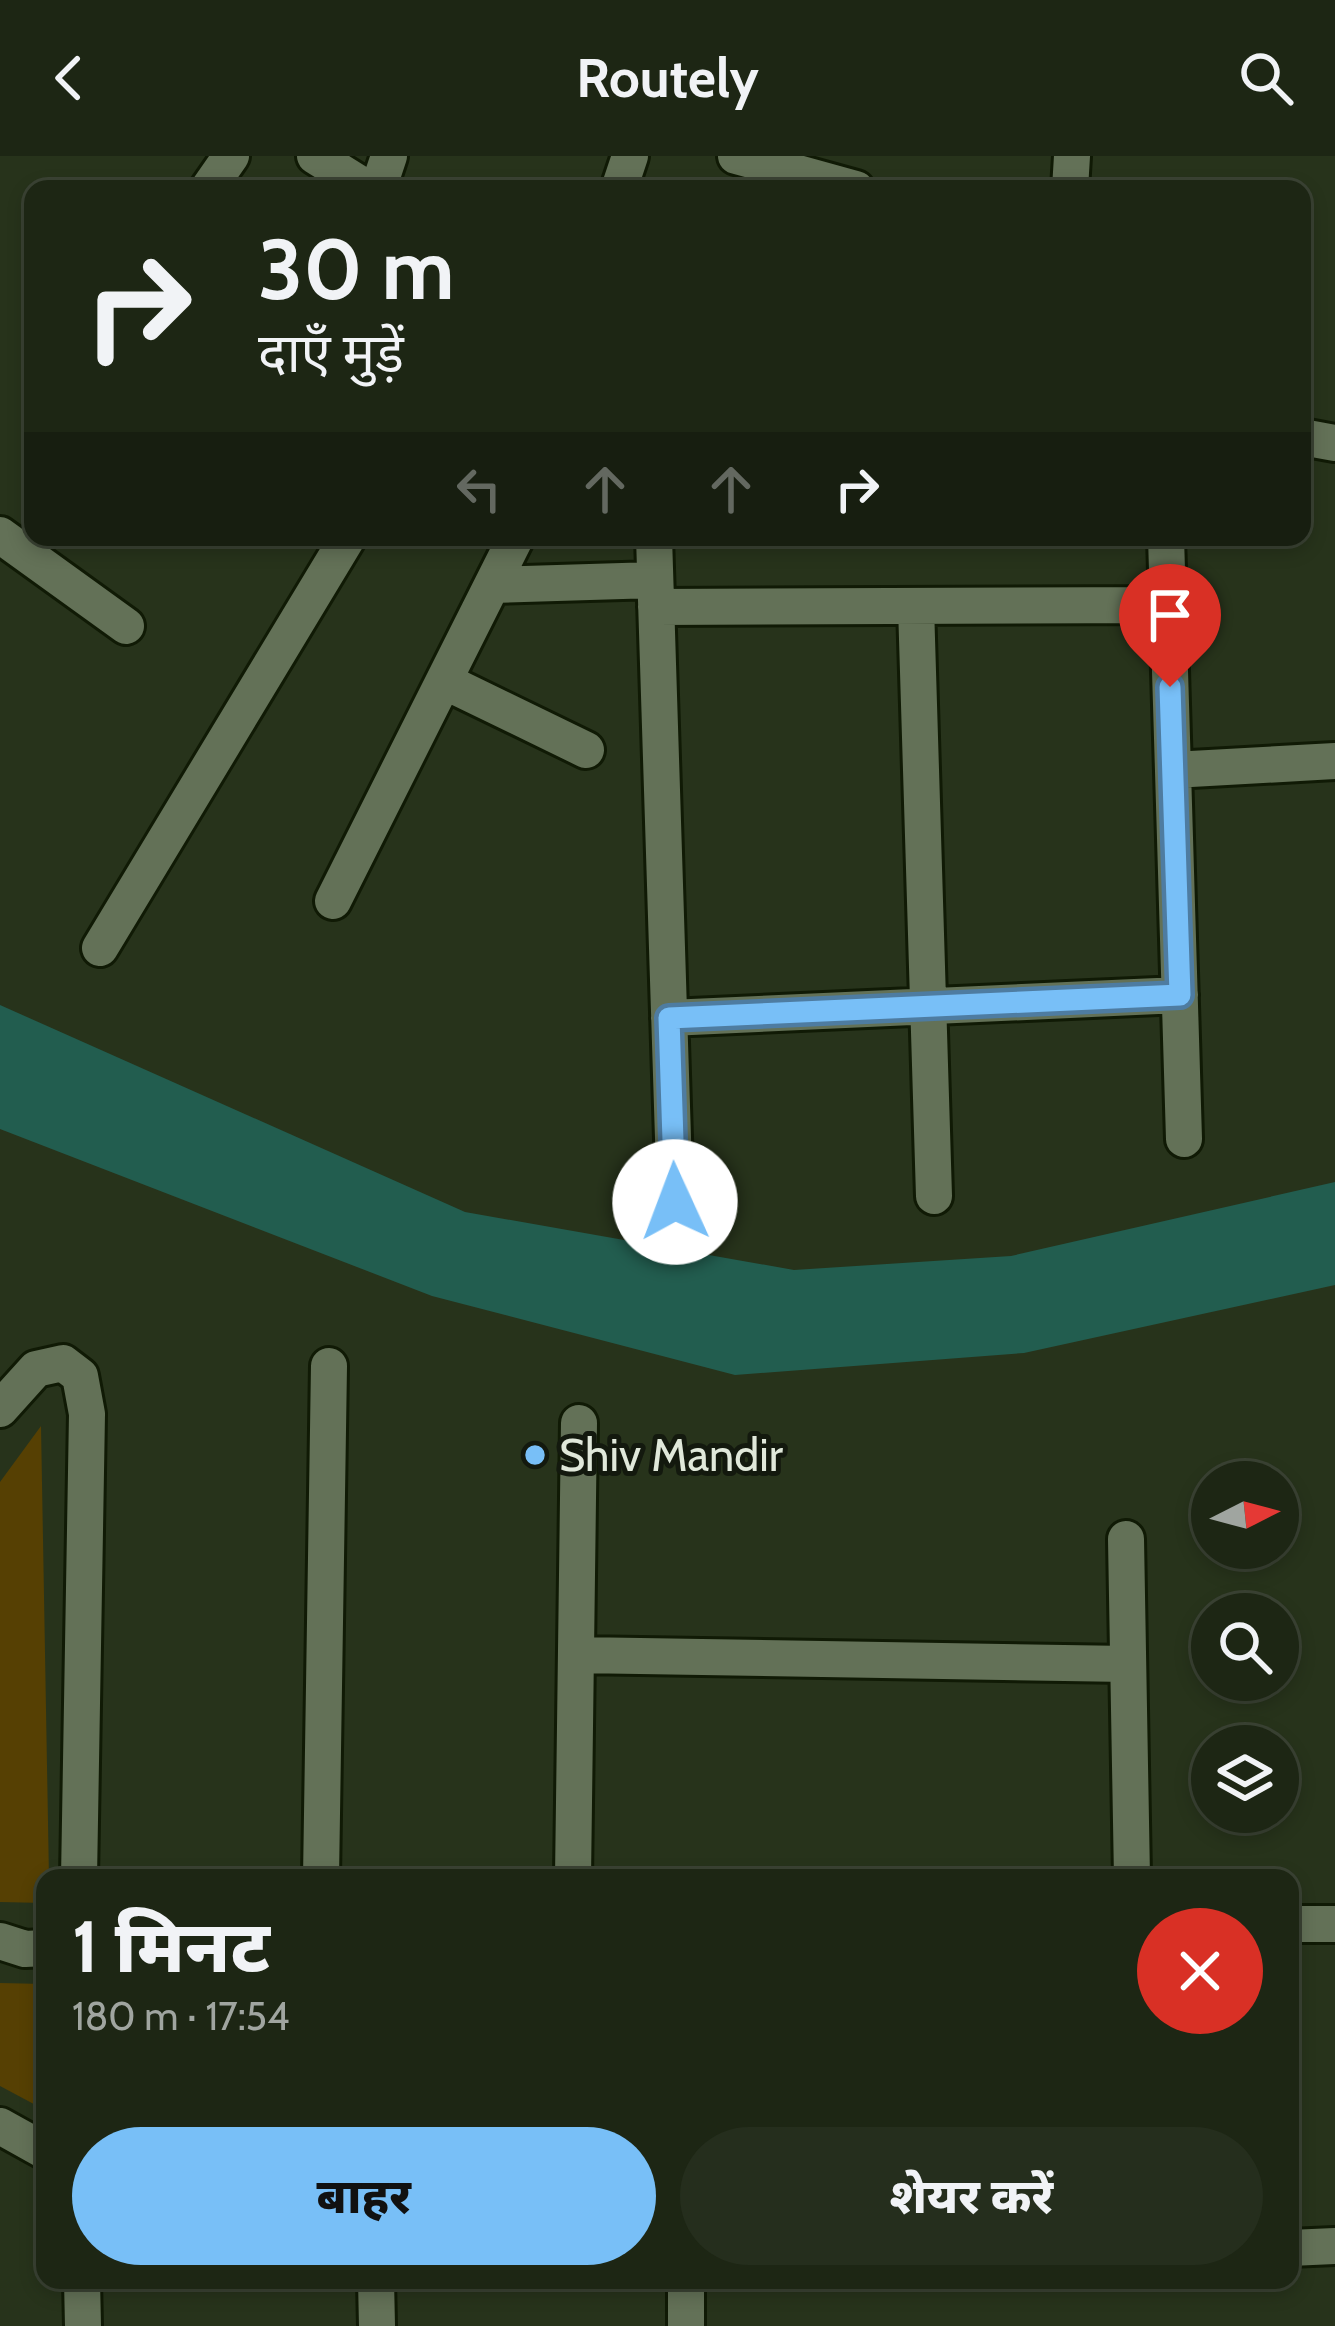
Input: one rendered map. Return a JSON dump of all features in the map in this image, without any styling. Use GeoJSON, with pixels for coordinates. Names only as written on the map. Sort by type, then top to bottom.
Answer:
{"type":"FeatureCollection","features":[{"type":"Feature","properties":{"kind":"street"},"geometry":{"type":"LineString","coordinates":[[315,156],[354,180]]}},
{"type":"Feature","properties":{"kind":"street"},"geometry":{"type":"LineString","coordinates":[[736,156],[823,180]]}},
{"type":"Feature","properties":{"kind":"street"},"geometry":{"type":"LineString","coordinates":[[0,535],[126,626]]}},
{"type":"Feature","properties":{"kind":"street"},"geometry":{"type":"LineString","coordinates":[[100,948],[343,546]]}},
{"type":"Feature","properties":{"kind":"street"},"geometry":{"type":"LineString","coordinates":[[333,902],[512,546]]}},
{"type":"Feature","properties":{"kind":"street"},"geometry":{"type":"LineString","coordinates":[[654,546],[675,1202]]}},
{"type":"Feature","properties":{"kind":"street"},"geometry":{"type":"LineString","coordinates":[[1166,546],[1184,1139]]}},
{"type":"Feature","properties":{"kind":"street"},"geometry":{"type":"LineString","coordinates":[[492,585],[916,606],[1168,605]]}},
{"type":"Feature","properties":{"kind":"street"},"geometry":{"type":"LineString","coordinates":[[916,606],[934,1196]]}},
{"type":"Feature","properties":{"kind":"street"},"geometry":{"type":"LineString","coordinates":[[444,681],[586,750]]}},
{"type":"Feature","properties":{"kind":"street"},"geometry":{"type":"LineString","coordinates":[[1173,770],[1335,761]]}},
{"type":"Feature","properties":{"kind":"street"},"geometry":{"type":"LineString","coordinates":[[669,1018],[1180,995]]}},
{"type":"Feature","properties":{"kind":"street"},"geometry":{"type":"LineString","coordinates":[[0,1409],[36,1369],[63,1363],[80,1376],[87,1414],[79,1869]]}},
{"type":"Feature","properties":{"kind":"street"},"geometry":{"type":"LineString","coordinates":[[321,1869],[329,1366]]}},
{"type":"Feature","properties":{"kind":"street"},"geometry":{"type":"LineString","coordinates":[[573,1869],[579,1423]]}},
{"type":"Feature","properties":{"kind":"street"},"geometry":{"type":"LineString","coordinates":[[1126,1539],[1132,1869]]}},
{"type":"Feature","properties":{"kind":"street"},"geometry":{"type":"LineString","coordinates":[[578,1655],[1128,1664]]}},
{"type":"Feature","properties":{"kind":"street"},"geometry":{"type":"LineString","coordinates":[[1299,1924],[1335,1924]]}},
{"type":"Feature","properties":{"kind":"street"},"geometry":{"type":"LineString","coordinates":[[0,1941],[36,1948]]}},
{"type":"Feature","properties":{"kind":"street"},"geometry":{"type":"LineString","coordinates":[[0,2126],[36,2146]]}},
{"type":"Feature","properties":{"kind":"street"},"geometry":{"type":"LineString","coordinates":[[1299,2248],[1335,2246]]}},
{"type":"Feature","properties":{"kind":"street"},"geometry":{"type":"LineString","coordinates":[[82,2289],[82,2326]]}},
{"type":"Feature","properties":{"kind":"street"},"geometry":{"type":"LineString","coordinates":[[376,2289],[377,2326]]}},
{"type":"Feature","properties":{"kind":"street"},"geometry":{"type":"LineString","coordinates":[[686,2289],[686,2326]]}},
{"type":"Feature","properties":{"kind":"shaded area"},"geometry":{"type":"Polygon","coordinates":[[[41,1426],[49,1869],[36,1869],[36,1903],[0,1902],[0,1482],[41,1426]]]}},
{"type":"Feature","properties":{"kind":"shaded area"},"geometry":{"type":"Polygon","coordinates":[[[0,1983],[36,1984],[36,2105],[0,2086],[0,1983]]]}},
{"type":"Feature","properties":{"kind":"water"},"geometry":{"type":"Polygon","coordinates":[[[0,1005],[465,1212],[794,1270],[1011,1256],[1335,1182],[1335,1285],[1024,1353],[735,1375],[432,1296],[0,1129],[0,1005]]]}},
{"type":"Feature","properties":{"kind":"place","name":"Shiv Mandir"},"geometry":{"type":"Point","coordinates":[535,1455]}},
{"type":"Feature","properties":{"kind":"route"},"geometry":{"type":"LineString","coordinates":[[675,1202],[669,1018],[1180,995],[1170,687]]}}]}
